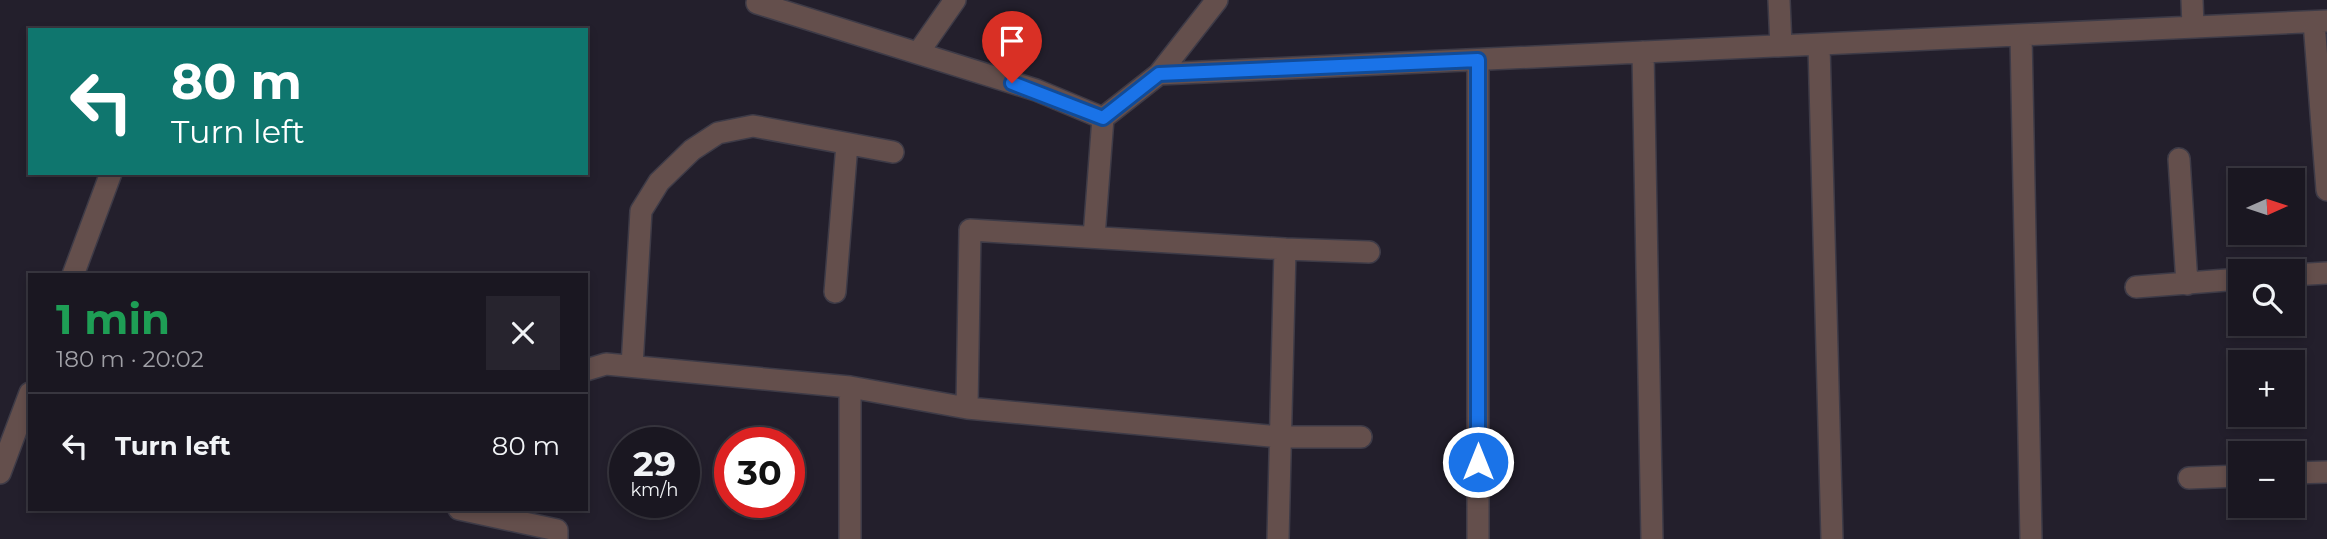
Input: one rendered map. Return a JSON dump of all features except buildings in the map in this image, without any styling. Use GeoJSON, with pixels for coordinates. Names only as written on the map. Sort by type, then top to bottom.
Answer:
{"type":"FeatureCollection","features":[{"type":"Feature","properties":{"kind":"street"},"geometry":{"type":"LineString","coordinates":[[918,53],[956,0]]}},
{"type":"Feature","properties":{"kind":"street"},"geometry":{"type":"LineString","coordinates":[[1094,237],[1103,118],[1159,74],[1217,0]]}},
{"type":"Feature","properties":{"kind":"street"},"geometry":{"type":"LineString","coordinates":[[1779,0],[1781,46]]}},
{"type":"Feature","properties":{"kind":"street"},"geometry":{"type":"LineString","coordinates":[[2192,0],[2193,27]]}},
{"type":"Feature","properties":{"kind":"street"},"geometry":{"type":"LineString","coordinates":[[757,3],[1036,90],[1103,118]]}},
{"type":"Feature","properties":{"kind":"street"},"geometry":{"type":"LineString","coordinates":[[1159,74],[2321,22],[2327,190]]}},
{"type":"Feature","properties":{"kind":"street"},"geometry":{"type":"LineString","coordinates":[[2021,36],[2031,539]]}},
{"type":"Feature","properties":{"kind":"street"},"geometry":{"type":"LineString","coordinates":[[1819,45],[1832,539]]}},
{"type":"Feature","properties":{"kind":"street"},"geometry":{"type":"LineString","coordinates":[[1643,52],[1652,539]]}},
{"type":"Feature","properties":{"kind":"street"},"geometry":{"type":"LineString","coordinates":[[1478,60],[1478,539]]}},
{"type":"Feature","properties":{"kind":"street"},"geometry":{"type":"LineString","coordinates":[[632,366],[641,211],[659,181],[692,150],[718,133],[753,126],[892,152]]}},
{"type":"Feature","properties":{"kind":"street"},"geometry":{"type":"LineString","coordinates":[[835,292],[847,144]]}},
{"type":"Feature","properties":{"kind":"street"},"geometry":{"type":"LineString","coordinates":[[2179,159],[2187,284]]}},
{"type":"Feature","properties":{"kind":"street"},"geometry":{"type":"LineString","coordinates":[[74,273],[110,175]]}},
{"type":"Feature","properties":{"kind":"street"},"geometry":{"type":"LineString","coordinates":[[967,408],[970,230],[1369,252]]}},
{"type":"Feature","properties":{"kind":"street"},"geometry":{"type":"LineString","coordinates":[[1278,539],[1285,248]]}},
{"type":"Feature","properties":{"kind":"street"},"geometry":{"type":"LineString","coordinates":[[2305,274],[2327,273]]}},
{"type":"Feature","properties":{"kind":"street"},"geometry":{"type":"LineString","coordinates":[[2136,287],[2228,280]]}},
{"type":"Feature","properties":{"kind":"street"},"geometry":{"type":"LineString","coordinates":[[588,369],[606,364],[850,387],[967,408],[1280,437],[1361,436]]}},
{"type":"Feature","properties":{"kind":"street"},"geometry":{"type":"LineString","coordinates":[[850,387],[850,539]]}},
{"type":"Feature","properties":{"kind":"street"},"geometry":{"type":"LineString","coordinates":[[0,473],[28,398]]}},
{"type":"Feature","properties":{"kind":"street"},"geometry":{"type":"LineString","coordinates":[[2305,473],[2327,472]]}},
{"type":"Feature","properties":{"kind":"street"},"geometry":{"type":"LineString","coordinates":[[2189,478],[2228,476]]}},
{"type":"Feature","properties":{"kind":"street"},"geometry":{"type":"LineString","coordinates":[[471,511],[558,526]]}},
{"type":"Feature","properties":{"kind":"route"},"geometry":{"type":"LineString","coordinates":[[1012,83],[1103,118],[1159,74],[1478,60],[1478,462]]}}]}
